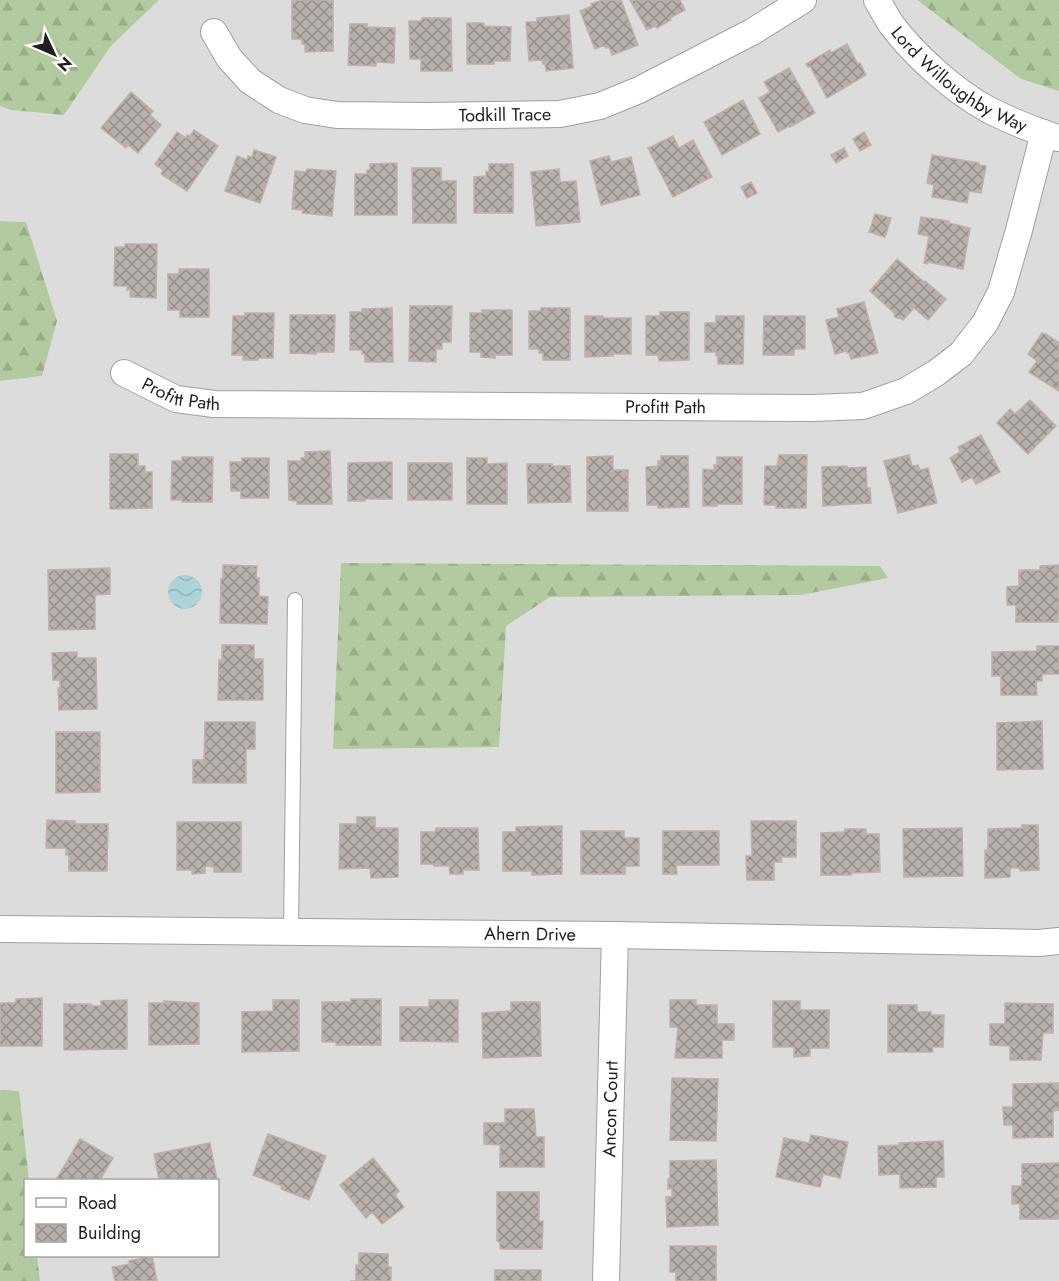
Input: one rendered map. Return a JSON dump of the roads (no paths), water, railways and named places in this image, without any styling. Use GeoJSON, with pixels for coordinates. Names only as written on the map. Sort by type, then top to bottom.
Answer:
{"type":"FeatureCollection","features":[{"type":"Feature","properties":{"kind":"street","name":"Todkill Trace"},"geometry":{"type":"LineString","coordinates":[[214,32],[229,58],[250,81],[279,100],[306,110],[338,115],[560,114],[600,106],[639,90],[752,32],[803,0]]}},
{"type":"Feature","properties":{"kind":"street","name":"Lord Willoughby Way"},"geometry":{"type":"LineString","coordinates":[[877,0],[891,24],[918,56],[954,87],[988,110],[1051,136]]}},
{"type":"Feature","properties":{"kind":"street","name":"Profitt Path"},"geometry":{"type":"LineString","coordinates":[[123,373],[176,399],[214,404],[801,408],[863,406],[906,391],[936,373],[960,354],[985,323],[1001,292],[1051,136]]}},
{"type":"Feature","properties":{"kind":"street","name":"Ahern Drive"},"geometry":{"type":"LineString","coordinates":[[0,929],[1059,941]]}},
{"type":"Feature","properties":{"kind":"street","name":"Ancon Court"},"geometry":{"type":"LineString","coordinates":[[606,1281],[615,935]]}},
{"type":"Feature","properties":{"kind":"lane"},"geometry":{"type":"LineString","coordinates":[[291,932],[295,600]]}},
{"type":"Feature","properties":{"kind":"water"},"geometry":{"type":"Polygon","coordinates":[[[185,575],[197,580],[202,592],[197,604],[185,609],[173,604],[168,592],[173,580],[185,575]]]}}]}
